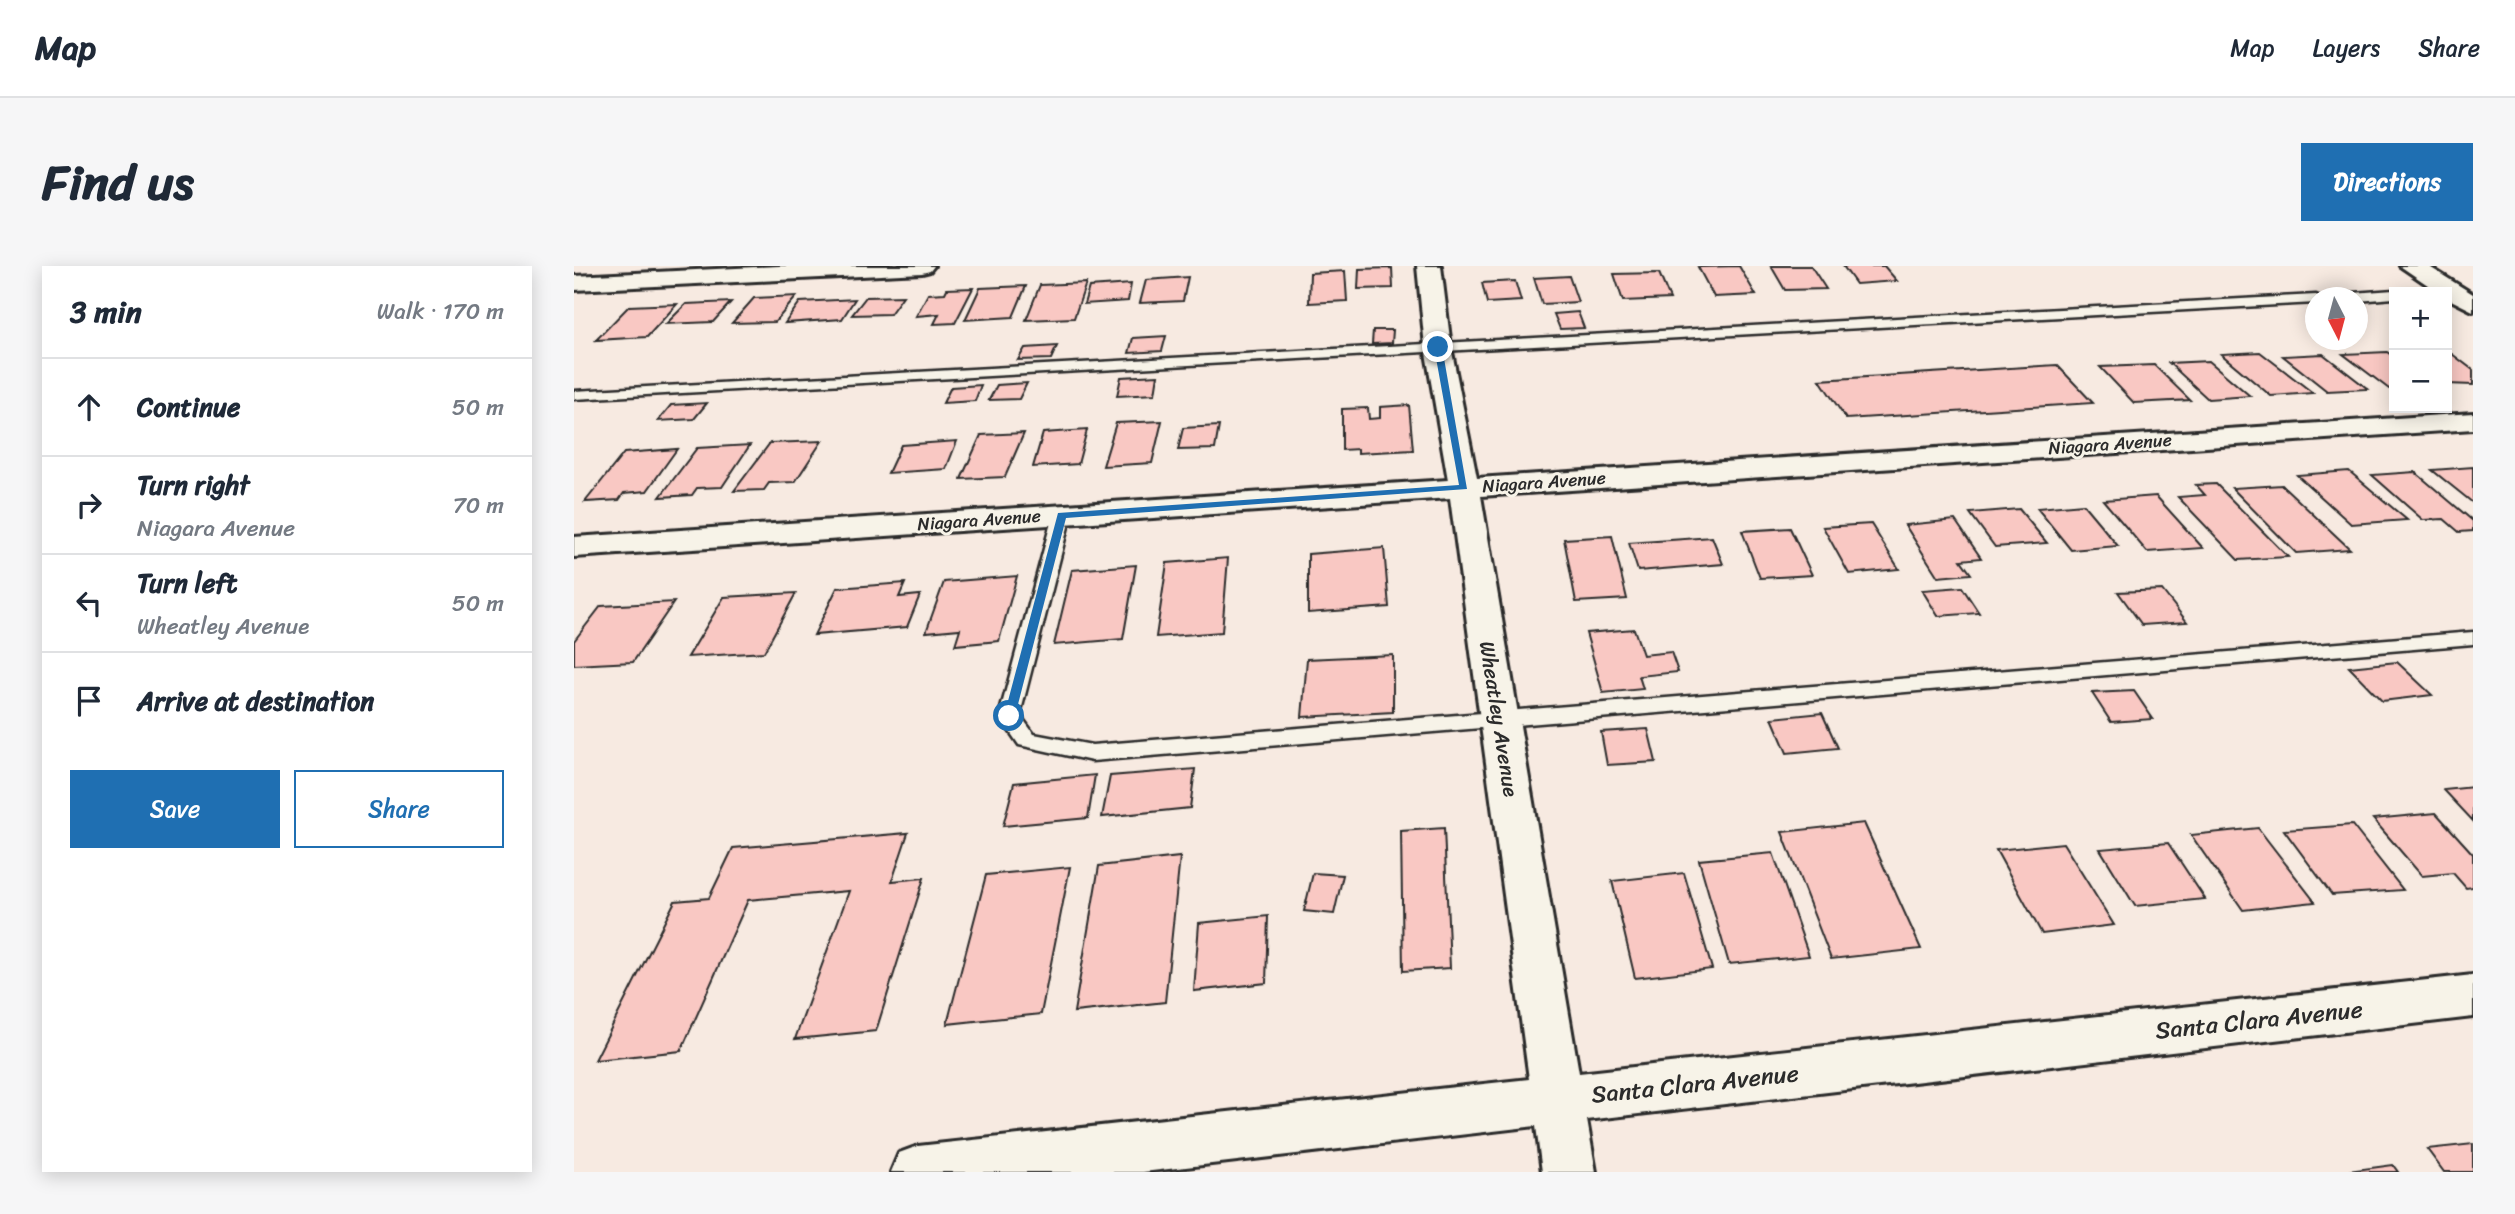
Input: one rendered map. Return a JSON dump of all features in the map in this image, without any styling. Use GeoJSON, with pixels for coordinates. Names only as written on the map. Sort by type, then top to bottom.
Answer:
{"type":"FeatureCollection","features":[{"type":"Feature","properties":{"kind":"street"},"geometry":{"type":"LineString","coordinates":[[574,283],[922,266]]}},
{"type":"Feature","properties":{"kind":"street","name":"Wheatley Avenue"},"geometry":{"type":"LineString","coordinates":[[1429,266],[1438,347],[1464,487],[1569,1172]]}},
{"type":"Feature","properties":{"kind":"street"},"geometry":{"type":"LineString","coordinates":[[2412,266],[2453,296]]}},
{"type":"Feature","properties":{"kind":"street","name":"Niagara Avenue"},"geometry":{"type":"LineString","coordinates":[[574,547],[2473,421]]}},
{"type":"Feature","properties":{"kind":"street","name":"Santa Clara Avenue"},"geometry":{"type":"LineString","coordinates":[[918,1172],[2473,996]]}},
{"type":"Feature","properties":{"kind":"lane"},"geometry":{"type":"LineString","coordinates":[[2368,296],[2389,295]]}},
{"type":"Feature","properties":{"kind":"lane"},"geometry":{"type":"LineString","coordinates":[[574,395],[2305,300]]}},
{"type":"Feature","properties":{"kind":"lane"},"geometry":{"type":"LineString","coordinates":[[1062,515],[1009,716],[1027,740],[1092,753],[2473,638]]}},
{"type":"Feature","properties":{"kind":"building"},"geometry":{"type":"Polygon","coordinates":[[[1739,266],[1756,295],[1714,297],[1698,267],[1739,266]]]}},
{"type":"Feature","properties":{"kind":"building"},"geometry":{"type":"Polygon","coordinates":[[[1771,266],[1811,266],[1826,289],[1785,290],[1771,266]]]}},
{"type":"Feature","properties":{"kind":"building"},"geometry":{"type":"Polygon","coordinates":[[[1843,266],[1884,266],[1897,281],[1856,284],[1843,266]]]}},
{"type":"Feature","properties":{"kind":"building"},"geometry":{"type":"Polygon","coordinates":[[[1392,268],[1393,288],[1358,289],[1359,269],[1392,268]]]}},
{"type":"Feature","properties":{"kind":"building"},"geometry":{"type":"Polygon","coordinates":[[[1345,271],[1347,301],[1309,303],[1310,273],[1345,271]]]}},
{"type":"Feature","properties":{"kind":"building"},"geometry":{"type":"Polygon","coordinates":[[[1659,273],[1670,299],[1623,301],[1614,274],[1659,273]]]}},
{"type":"Feature","properties":{"kind":"building"},"geometry":{"type":"Polygon","coordinates":[[[1569,276],[1578,302],[1542,304],[1534,278],[1569,276]]]}},
{"type":"Feature","properties":{"kind":"building"},"geometry":{"type":"Polygon","coordinates":[[[1188,277],[1183,301],[1140,303],[1146,280],[1188,277]]]}},
{"type":"Feature","properties":{"kind":"building"},"geometry":{"type":"Polygon","coordinates":[[[1515,281],[1521,301],[1487,303],[1482,283],[1515,281]]]}},
{"type":"Feature","properties":{"kind":"building"},"geometry":{"type":"Polygon","coordinates":[[[1086,283],[1074,318],[1026,320],[1040,285],[1086,283]]]}},
{"type":"Feature","properties":{"kind":"building"},"geometry":{"type":"Polygon","coordinates":[[[1131,284],[1128,301],[1084,304],[1089,287],[1131,284]]]}},
{"type":"Feature","properties":{"kind":"building"},"geometry":{"type":"Polygon","coordinates":[[[1026,286],[1013,317],[965,320],[980,288],[1026,286]]]}},
{"type":"Feature","properties":{"kind":"building"},"geometry":{"type":"Polygon","coordinates":[[[973,288],[955,323],[934,324],[939,314],[916,316],[928,294],[945,293],[947,289],[973,288]]]}},
{"type":"Feature","properties":{"kind":"building"},"geometry":{"type":"Polygon","coordinates":[[[797,296],[775,322],[732,323],[754,298],[797,296]]]}},
{"type":"Feature","properties":{"kind":"building"},"geometry":{"type":"Polygon","coordinates":[[[903,296],[890,314],[852,315],[866,297],[903,296]]]}},
{"type":"Feature","properties":{"kind":"building"},"geometry":{"type":"Polygon","coordinates":[[[855,299],[842,319],[785,323],[800,302],[855,299]]]}},
{"type":"Feature","properties":{"kind":"building"},"geometry":{"type":"Polygon","coordinates":[[[731,302],[713,322],[666,324],[686,304],[731,302]]]}},
{"type":"Feature","properties":{"kind":"building"},"geometry":{"type":"Polygon","coordinates":[[[677,304],[647,337],[596,340],[629,306],[677,304]]]}},
{"type":"Feature","properties":{"kind":"building"},"geometry":{"type":"Polygon","coordinates":[[[1578,312],[1584,328],[1560,329],[1554,314],[1578,312]]]}},
{"type":"Feature","properties":{"kind":"building"},"geometry":{"type":"Polygon","coordinates":[[[1373,330],[1393,330],[1392,343],[1372,344],[1373,330]]]}},
{"type":"Feature","properties":{"kind":"building"},"geometry":{"type":"Polygon","coordinates":[[[1166,336],[1162,351],[1129,353],[1133,338],[1166,336]]]}},
{"type":"Feature","properties":{"kind":"building"},"geometry":{"type":"Polygon","coordinates":[[[1057,346],[1051,359],[1018,360],[1025,348],[1057,346]]]}},
{"type":"Feature","properties":{"kind":"building"},"geometry":{"type":"Polygon","coordinates":[[[2260,352],[2313,393],[2271,396],[2221,354],[2260,352]]]}},
{"type":"Feature","properties":{"kind":"building"},"geometry":{"type":"Polygon","coordinates":[[[2389,353],[2389,389],[2343,354],[2389,353]]]}},
{"type":"Feature","properties":{"kind":"building"},"geometry":{"type":"Polygon","coordinates":[[[2323,354],[2368,389],[2327,391],[2283,356],[2323,354]]]}},
{"type":"Feature","properties":{"kind":"building"},"geometry":{"type":"Polygon","coordinates":[[[2452,354],[2473,370],[2473,385],[2452,384],[2452,354]]]}},
{"type":"Feature","properties":{"kind":"building"},"geometry":{"type":"Polygon","coordinates":[[[2209,361],[2250,396],[2208,399],[2169,363],[2209,361]]]}},
{"type":"Feature","properties":{"kind":"building"},"geometry":{"type":"Polygon","coordinates":[[[2057,365],[2093,403],[1846,419],[1820,380],[2057,365]]]}},
{"type":"Feature","properties":{"kind":"building"},"geometry":{"type":"Polygon","coordinates":[[[2154,365],[2190,400],[2134,403],[2100,367],[2154,365]]]}},
{"type":"Feature","properties":{"kind":"building"},"geometry":{"type":"Polygon","coordinates":[[[1158,375],[1155,394],[1117,396],[1121,377],[1158,375]]]}},
{"type":"Feature","properties":{"kind":"building"},"geometry":{"type":"Polygon","coordinates":[[[1027,383],[1019,399],[989,400],[997,385],[1027,383]]]}},
{"type":"Feature","properties":{"kind":"building"},"geometry":{"type":"Polygon","coordinates":[[[981,385],[975,401],[943,403],[951,387],[981,385]]]}},
{"type":"Feature","properties":{"kind":"building"},"geometry":{"type":"Polygon","coordinates":[[[707,403],[694,419],[658,421],[671,405],[707,403]]]}},
{"type":"Feature","properties":{"kind":"building"},"geometry":{"type":"Polygon","coordinates":[[[1409,405],[1413,450],[1358,453],[1358,449],[1342,450],[1342,409],[1368,408],[1369,419],[1380,418],[1380,407],[1409,405]]]}},
{"type":"Feature","properties":{"kind":"building"},"geometry":{"type":"Polygon","coordinates":[[[1162,421],[1152,463],[1103,466],[1116,423],[1162,421]]]}},
{"type":"Feature","properties":{"kind":"building"},"geometry":{"type":"Polygon","coordinates":[[[1219,426],[1215,449],[1178,450],[1183,428],[1219,426]]]}},
{"type":"Feature","properties":{"kind":"building"},"geometry":{"type":"Polygon","coordinates":[[[1087,430],[1078,464],[1033,467],[1043,433],[1087,430]]]}},
{"type":"Feature","properties":{"kind":"building"},"geometry":{"type":"Polygon","coordinates":[[[1024,433],[1005,477],[961,479],[981,435],[1024,433]]]}},
{"type":"Feature","properties":{"kind":"building"},"geometry":{"type":"Polygon","coordinates":[[[822,441],[795,482],[769,483],[764,490],[734,491],[770,443],[822,441]]]}},
{"type":"Feature","properties":{"kind":"building"},"geometry":{"type":"Polygon","coordinates":[[[957,441],[946,469],[888,473],[901,445],[957,441]]]}},
{"type":"Feature","properties":{"kind":"building"},"geometry":{"type":"Polygon","coordinates":[[[750,445],[722,487],[697,488],[692,495],[660,497],[697,448],[750,445]]]}},
{"type":"Feature","properties":{"kind":"building"},"geometry":{"type":"Polygon","coordinates":[[[677,449],[647,491],[624,493],[619,500],[585,502],[624,453],[677,449]]]}},
{"type":"Feature","properties":{"kind":"building"},"geometry":{"type":"Polygon","coordinates":[[[2473,467],[2473,503],[2432,470],[2473,467]]]}},
{"type":"Feature","properties":{"kind":"building"},"geometry":{"type":"Polygon","coordinates":[[[2349,471],[2407,520],[2351,524],[2297,475],[2349,471]]]}},
{"type":"Feature","properties":{"kind":"building"},"geometry":{"type":"Polygon","coordinates":[[[2415,472],[2473,521],[2473,531],[2459,532],[2444,519],[2423,520],[2372,475],[2415,472]]]}},
{"type":"Feature","properties":{"kind":"building"},"geometry":{"type":"Polygon","coordinates":[[[2216,484],[2288,557],[2238,560],[2178,497],[2205,495],[2196,485],[2216,484]]]}},
{"type":"Feature","properties":{"kind":"building"},"geometry":{"type":"Polygon","coordinates":[[[2282,485],[2350,549],[2296,553],[2232,488],[2282,485]]]}},
{"type":"Feature","properties":{"kind":"building"},"geometry":{"type":"Polygon","coordinates":[[[2156,496],[2203,548],[2147,552],[2103,500],[2156,496]]]}},
{"type":"Feature","properties":{"kind":"building"},"geometry":{"type":"Polygon","coordinates":[[[2083,504],[2118,546],[2071,550],[2037,508],[2083,504]]]}},
{"type":"Feature","properties":{"kind":"building"},"geometry":{"type":"Polygon","coordinates":[[[2019,509],[2047,543],[1995,547],[1970,513],[2019,509]]]}},
{"type":"Feature","properties":{"kind":"building"},"geometry":{"type":"Polygon","coordinates":[[[1955,520],[1981,558],[1961,560],[1971,574],[1938,577],[1905,525],[1955,520]]]}},
{"type":"Feature","properties":{"kind":"building"},"geometry":{"type":"Polygon","coordinates":[[[1871,524],[1899,569],[1849,574],[1823,527],[1871,524]]]}},
{"type":"Feature","properties":{"kind":"building"},"geometry":{"type":"Polygon","coordinates":[[[1790,528],[1812,575],[1760,578],[1742,531],[1790,528]]]}},
{"type":"Feature","properties":{"kind":"building"},"geometry":{"type":"Polygon","coordinates":[[[1612,536],[1627,599],[1576,602],[1564,539],[1612,536]]]}},
{"type":"Feature","properties":{"kind":"building"},"geometry":{"type":"Polygon","coordinates":[[[1712,537],[1723,564],[1638,571],[1629,543],[1712,537]]]}},
{"type":"Feature","properties":{"kind":"building"},"geometry":{"type":"Polygon","coordinates":[[[1384,548],[1389,607],[1308,613],[1308,554],[1384,548]]]}},
{"type":"Feature","properties":{"kind":"building"},"geometry":{"type":"Polygon","coordinates":[[[1228,558],[1222,632],[1156,637],[1167,563],[1228,558]]]}},
{"type":"Feature","properties":{"kind":"building"},"geometry":{"type":"Polygon","coordinates":[[[1136,565],[1123,639],[1054,645],[1072,570],[1136,565]]]}},
{"type":"Feature","properties":{"kind":"building"},"geometry":{"type":"Polygon","coordinates":[[[1017,576],[999,641],[955,645],[960,629],[926,632],[944,582],[1017,576]]]}},
{"type":"Feature","properties":{"kind":"building"},"geometry":{"type":"Polygon","coordinates":[[[905,583],[899,597],[920,595],[907,627],[814,635],[837,588],[905,583]]]}},
{"type":"Feature","properties":{"kind":"building"},"geometry":{"type":"Polygon","coordinates":[[[1962,587],[1979,613],[1938,616],[1922,590],[1962,587]]]}},
{"type":"Feature","properties":{"kind":"building"},"geometry":{"type":"Polygon","coordinates":[[[2162,590],[2187,622],[2142,625],[2118,592],[2162,590]]]}},
{"type":"Feature","properties":{"kind":"building"},"geometry":{"type":"Polygon","coordinates":[[[796,593],[764,652],[688,657],[724,597],[796,593]]]}},
{"type":"Feature","properties":{"kind":"building"},"geometry":{"type":"Polygon","coordinates":[[[674,602],[633,662],[574,665],[574,641],[601,606],[674,602]]]}},
{"type":"Feature","properties":{"kind":"building"},"geometry":{"type":"Polygon","coordinates":[[[1634,629],[1643,655],[1671,652],[1678,672],[1639,676],[1643,689],[1603,693],[1586,633],[1634,629]]]}},
{"type":"Feature","properties":{"kind":"building"},"geometry":{"type":"Polygon","coordinates":[[[1393,655],[1393,712],[1302,717],[1307,659],[1393,655]]]}},
{"type":"Feature","properties":{"kind":"building"},"geometry":{"type":"Polygon","coordinates":[[[2397,662],[2432,695],[2382,701],[2349,667],[2397,662]]]}},
{"type":"Feature","properties":{"kind":"building"},"geometry":{"type":"Polygon","coordinates":[[[2134,691],[2153,719],[2111,722],[2092,693],[2134,691]]]}},
{"type":"Feature","properties":{"kind":"building"},"geometry":{"type":"Polygon","coordinates":[[[1822,713],[1838,748],[1787,753],[1772,718],[1822,713]]]}},
{"type":"Feature","properties":{"kind":"building"},"geometry":{"type":"Polygon","coordinates":[[[1648,729],[1656,762],[1607,765],[1601,732],[1648,729]]]}},
{"type":"Feature","properties":{"kind":"building"},"geometry":{"type":"Polygon","coordinates":[[[1195,769],[1190,808],[1102,817],[1110,776],[1195,769]]]}},
{"type":"Feature","properties":{"kind":"building"},"geometry":{"type":"Polygon","coordinates":[[[1095,775],[1088,818],[1003,826],[1014,783],[1095,775]]]}},
{"type":"Feature","properties":{"kind":"building"},"geometry":{"type":"Polygon","coordinates":[[[2473,787],[2473,821],[2444,790],[2473,787]]]}},
{"type":"Feature","properties":{"kind":"building"},"geometry":{"type":"Polygon","coordinates":[[[2436,813],[2473,854],[2473,887],[2466,888],[2453,873],[2422,876],[2373,819],[2436,813]]]}},
{"type":"Feature","properties":{"kind":"building"},"geometry":{"type":"Polygon","coordinates":[[[1864,823],[1921,949],[1831,959],[1782,832],[1864,823]]]}},
{"type":"Feature","properties":{"kind":"building"},"geometry":{"type":"Polygon","coordinates":[[[2352,825],[2403,890],[2332,895],[2284,830],[2352,825]]]}},
{"type":"Feature","properties":{"kind":"building"},"geometry":{"type":"Polygon","coordinates":[[[1444,828],[1450,968],[1403,971],[1401,831],[1444,828]]]}},
{"type":"Feature","properties":{"kind":"building"},"geometry":{"type":"Polygon","coordinates":[[[2258,828],[2315,902],[2243,910],[2191,835],[2258,828]]]}},
{"type":"Feature","properties":{"kind":"building"},"geometry":{"type":"Polygon","coordinates":[[[908,833],[892,881],[924,878],[876,1031],[795,1039],[849,891],[748,900],[681,1051],[595,1060],[675,901],[709,898],[733,848],[908,833]]]}},
{"type":"Feature","properties":{"kind":"building"},"geometry":{"type":"Polygon","coordinates":[[[2063,843],[2114,925],[2042,934],[1996,850],[2063,843]]]}},
{"type":"Feature","properties":{"kind":"building"},"geometry":{"type":"Polygon","coordinates":[[[2168,843],[2205,899],[2135,906],[2100,849],[2168,843]]]}},
{"type":"Feature","properties":{"kind":"building"},"geometry":{"type":"Polygon","coordinates":[[[1773,853],[1809,956],[1729,964],[1699,860],[1773,853]]]}},
{"type":"Feature","properties":{"kind":"building"},"geometry":{"type":"Polygon","coordinates":[[[1180,857],[1165,1002],[1074,1012],[1099,866],[1180,857]]]}},
{"type":"Feature","properties":{"kind":"building"},"geometry":{"type":"Polygon","coordinates":[[[1070,867],[1041,1014],[947,1024],[986,875],[1070,867]]]}},
{"type":"Feature","properties":{"kind":"building"},"geometry":{"type":"Polygon","coordinates":[[[1313,873],[1343,875],[1334,914],[1304,911],[1313,873]]]}},
{"type":"Feature","properties":{"kind":"building"},"geometry":{"type":"Polygon","coordinates":[[[1684,873],[1712,969],[1635,978],[1612,881],[1684,873]]]}},
{"type":"Feature","properties":{"kind":"building"},"geometry":{"type":"Polygon","coordinates":[[[1268,916],[1266,983],[1194,991],[1199,923],[1268,916]]]}},
{"type":"Feature","properties":{"kind":"building"},"geometry":{"type":"Polygon","coordinates":[[[2473,1144],[2473,1172],[2444,1172],[2427,1149],[2473,1144]]]}},
{"type":"Feature","properties":{"kind":"building"},"geometry":{"type":"Polygon","coordinates":[[[2393,1165],[2398,1172],[2341,1172],[2393,1165]]]}},
{"type":"Feature","properties":{"kind":"route"},"geometry":{"type":"LineString","coordinates":[[1009,716],[1062,515],[1464,487],[1438,347]]}}]}
